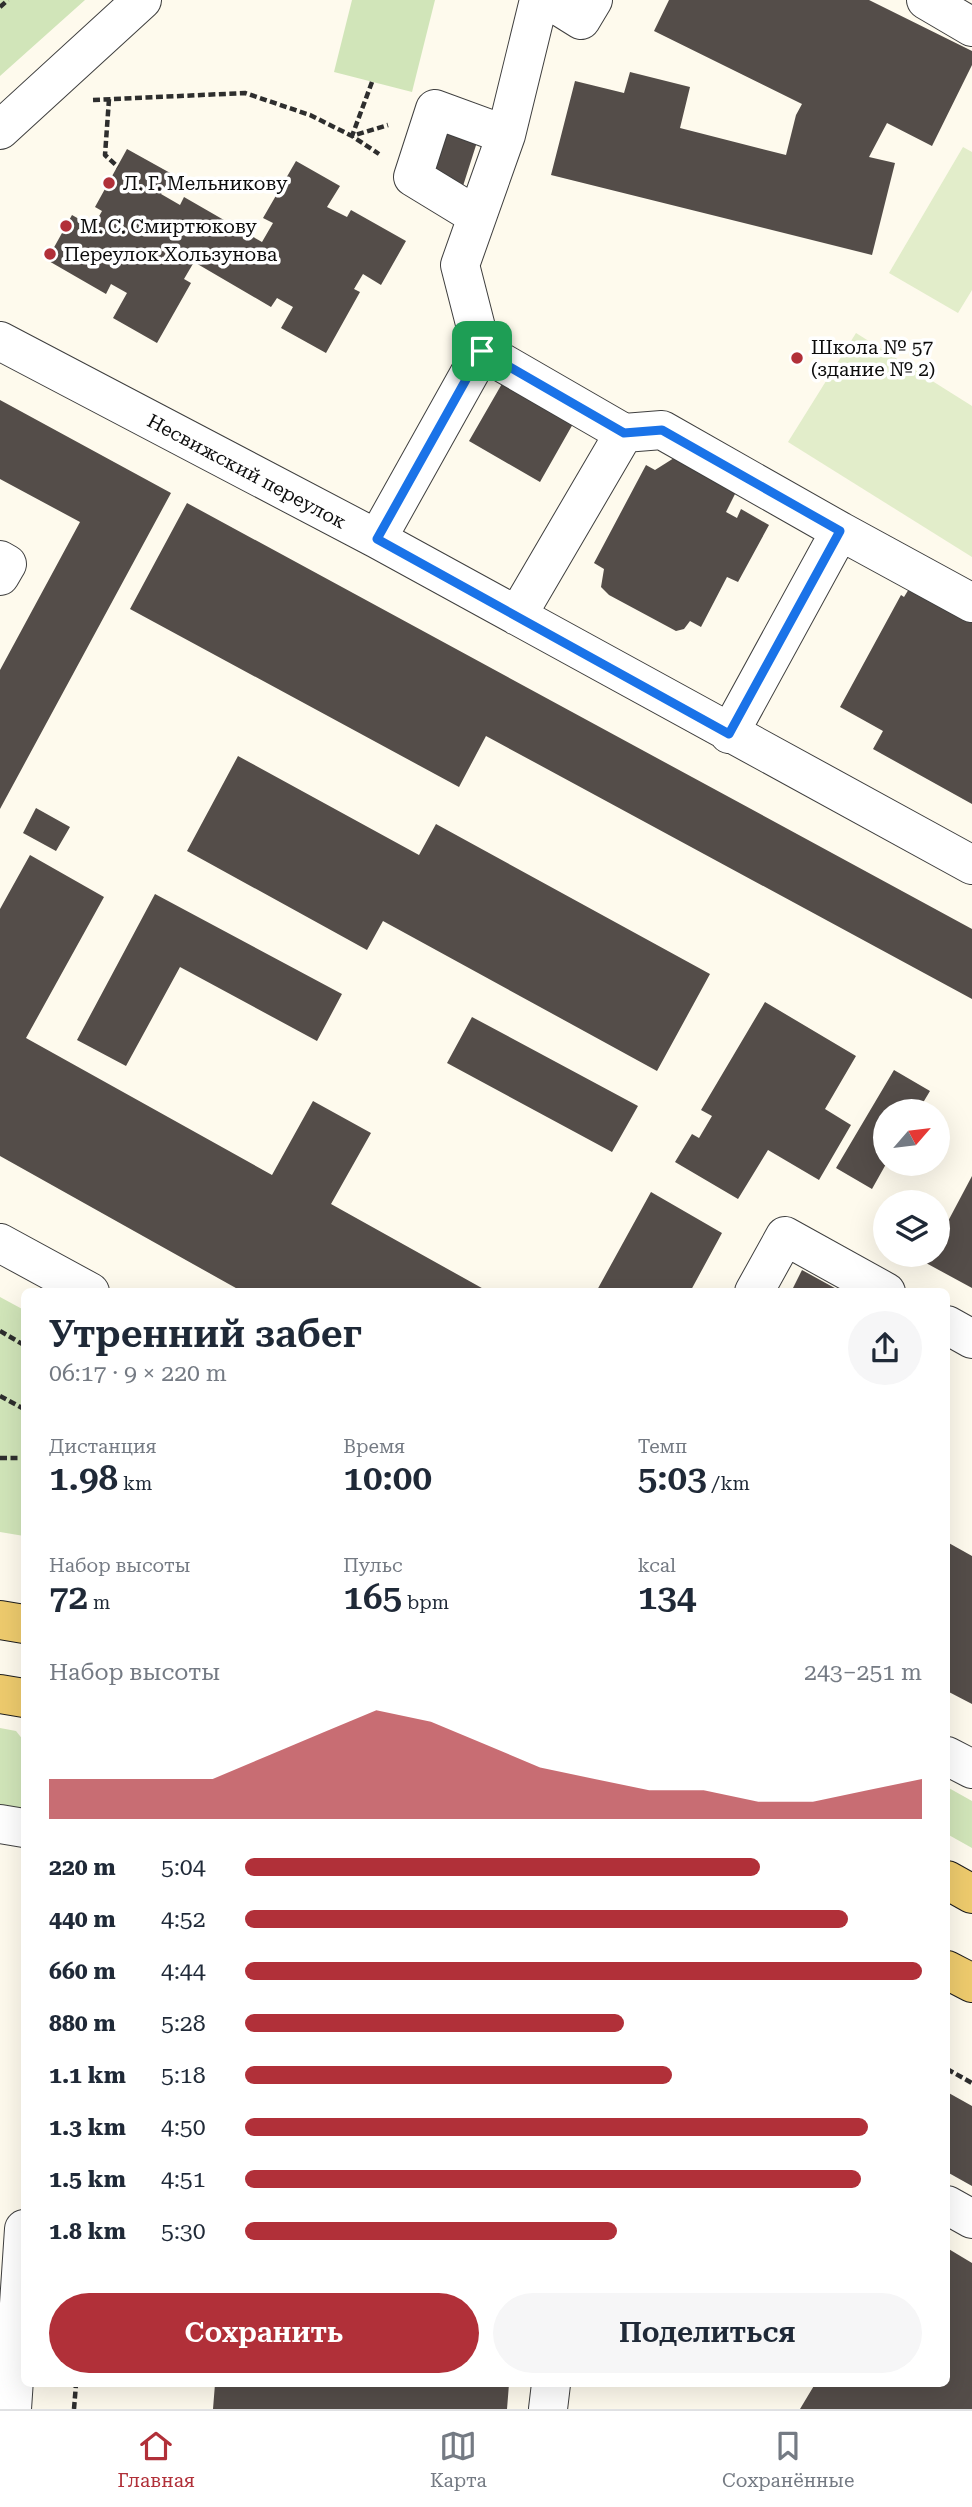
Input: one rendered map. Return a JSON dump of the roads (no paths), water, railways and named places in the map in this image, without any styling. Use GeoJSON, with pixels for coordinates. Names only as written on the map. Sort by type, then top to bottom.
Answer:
{"type":"FeatureCollection","features":[{"type":"Feature","properties":{"kind":"main road"},"geometry":{"type":"LineString","coordinates":[[0,1620],[21,1624]]}},
{"type":"Feature","properties":{"kind":"main road"},"geometry":{"type":"LineString","coordinates":[[0,1693],[21,1697]]}},
{"type":"Feature","properties":{"kind":"main road"},"geometry":{"type":"LineString","coordinates":[[950,1882],[972,1894]]}},
{"type":"Feature","properties":{"kind":"main road"},"geometry":{"type":"LineString","coordinates":[[950,1972],[972,1983]]}},
{"type":"Feature","properties":{"kind":"street"},"geometry":{"type":"LineString","coordinates":[[0,130],[142,0]]}},
{"type":"Feature","properties":{"kind":"street"},"geometry":{"type":"LineString","coordinates":[[377,539],[482,351],[460,265],[506,135],[539,0]]}},
{"type":"Feature","properties":{"kind":"street"},"geometry":{"type":"LineString","coordinates":[[549,0],[581,20],[593,0]]}},
{"type":"Feature","properties":{"kind":"street"},"geometry":{"type":"LineString","coordinates":[[926,0],[972,27]]}},
{"type":"Feature","properties":{"kind":"street"},"geometry":{"type":"LineString","coordinates":[[477,216],[413,177],[435,109],[506,135]]}},
{"type":"Feature","properties":{"kind":"street","name":"Несвижский переулок"},"geometry":{"type":"LineString","coordinates":[[0,341],[377,539],[972,865]]}},
{"type":"Feature","properties":{"kind":"street"},"geometry":{"type":"LineString","coordinates":[[482,351],[624,433],[662,430],[972,603]]}},
{"type":"Feature","properties":{"kind":"street"},"geometry":{"type":"LineString","coordinates":[[516,616],[624,433]]}},
{"type":"Feature","properties":{"kind":"street"},"geometry":{"type":"LineString","coordinates":[[729,734],[840,531]]}},
{"type":"Feature","properties":{"kind":"street"},"geometry":{"type":"LineString","coordinates":[[0,560],[7,564],[0,576]]}},
{"type":"Feature","properties":{"kind":"street"},"geometry":{"type":"LineString","coordinates":[[756,1288],[785,1236],[879,1288]]}},
{"type":"Feature","properties":{"kind":"street"},"geometry":{"type":"LineString","coordinates":[[0,1243],[83,1288]]}},
{"type":"Feature","properties":{"kind":"street"},"geometry":{"type":"LineString","coordinates":[[950,1327],[972,1339]]}},
{"type":"Feature","properties":{"kind":"street"},"geometry":{"type":"LineString","coordinates":[[950,1758],[972,1769]]}},
{"type":"Feature","properties":{"kind":"street"},"geometry":{"type":"LineString","coordinates":[[0,1824],[21,1828]]}},
{"type":"Feature","properties":{"kind":"street"},"geometry":{"type":"LineString","coordinates":[[950,2207],[972,2219]]}},
{"type":"Feature","properties":{"kind":"street"},"geometry":{"type":"LineString","coordinates":[[12,2409],[21,2274]]}},
{"type":"Feature","properties":{"kind":"street"},"geometry":{"type":"LineString","coordinates":[[548,2409],[551,2387]]}},
{"type":"Feature","properties":{"kind":"place","name":"Л. Г. Мельникову"},"geometry":{"type":"Point","coordinates":[109,183]}},
{"type":"Feature","properties":{"kind":"place","name":"М. С. Смиртюкову"},"geometry":{"type":"Point","coordinates":[66,226]}},
{"type":"Feature","properties":{"kind":"place","name":"Переулок Хользунова"},"geometry":{"type":"Point","coordinates":[50,254]}},
{"type":"Feature","properties":{"kind":"place","name":"Школа № 57 (здание № 2)"},"geometry":{"type":"Point","coordinates":[797,358]}}]}
